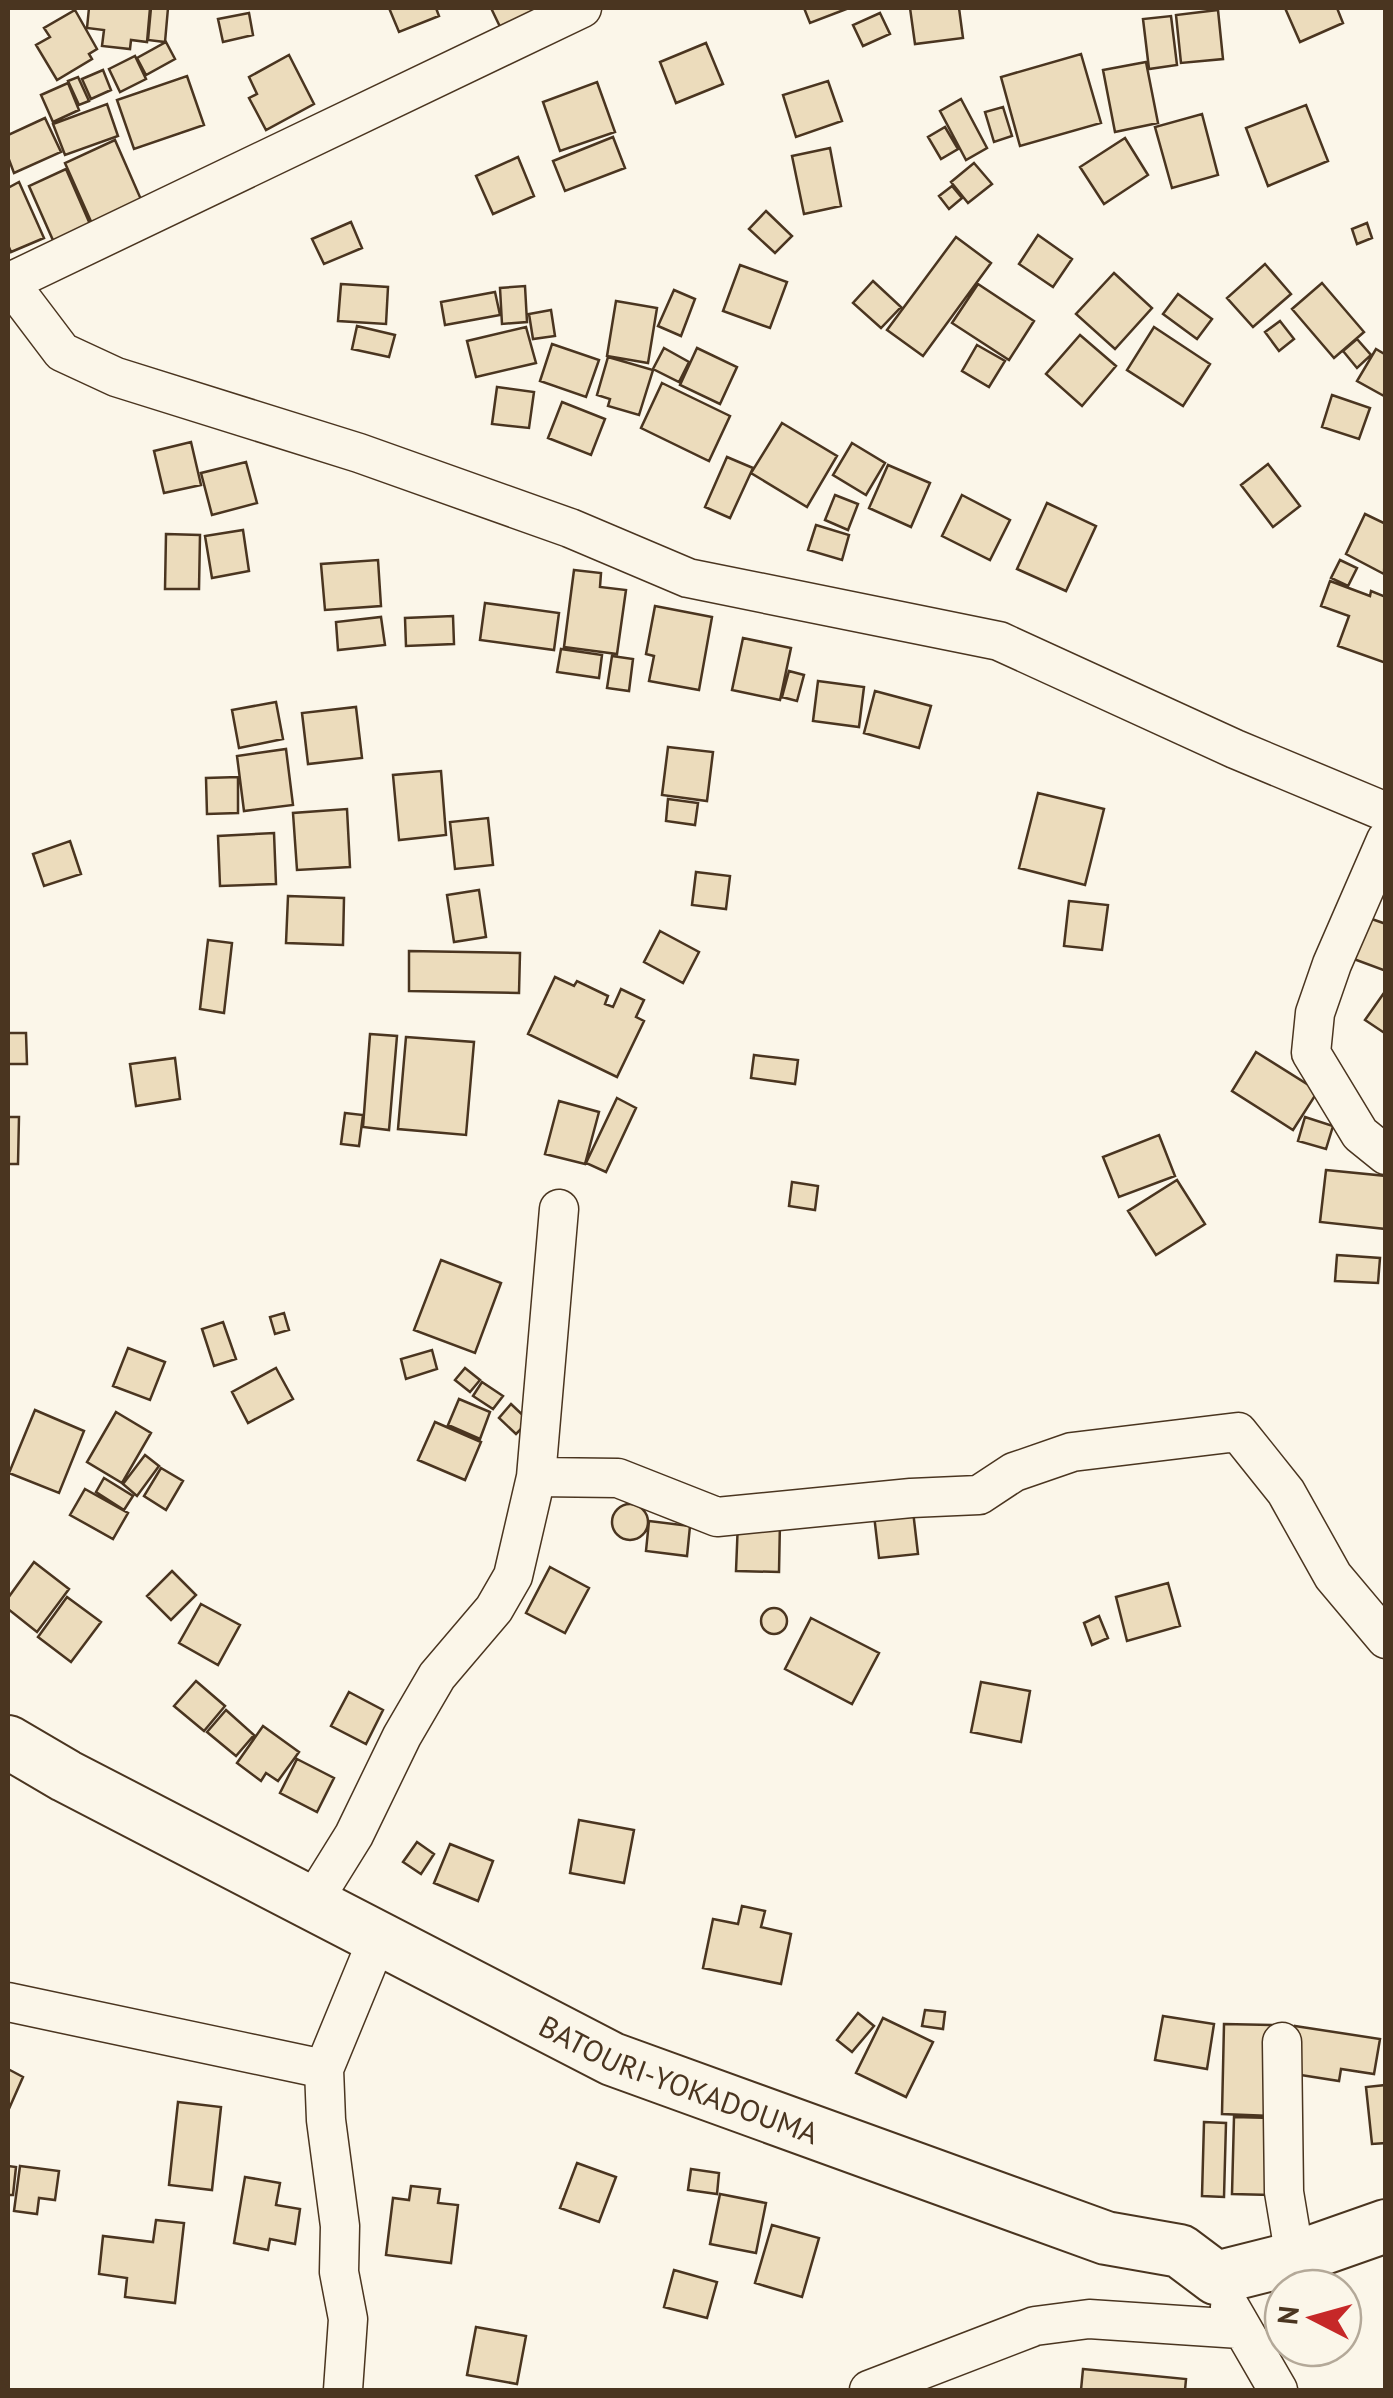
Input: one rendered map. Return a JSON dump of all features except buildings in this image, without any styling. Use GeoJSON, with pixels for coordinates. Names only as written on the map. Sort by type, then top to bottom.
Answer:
{"type":"FeatureCollection","features":[{"type":"Feature","properties":{"kind":"highway","name":"BATOURI-YOKADOUMA"},"geometry":{"type":"LineString","coordinates":[[8,1742],[66,1776],[612,2058],[1106,2238],[1180,2251],[1216,2278]]}},
{"type":"Feature","properties":{"kind":"highway"},"geometry":{"type":"LineString","coordinates":[[1216,2278],[1295,2258],[1386,2226]]}},
{"type":"Feature","properties":{"kind":"street"},"geometry":{"type":"LineString","coordinates":[[582,8],[8,283],[62,352],[116,376],[394,465],[570,528],[688,578],[998,642],[1386,812]]}},
{"type":"Feature","properties":{"kind":"street"},"geometry":{"type":"LineString","coordinates":[[1386,840],[1332,964],[1315,1014],[1311,1053],[1360,1134],[1386,1155]]}},
{"type":"Feature","properties":{"kind":"street"},"geometry":{"type":"LineString","coordinates":[[313,1902],[354,1835],[402,1736],[437,1676],[494,1609],[513,1576],[536,1477],[559,1209]]}},
{"type":"Feature","properties":{"kind":"street"},"geometry":{"type":"LineString","coordinates":[[536,1477],[618,1478],[717,1517],[979,1495],[1014,1472],[1072,1452],[1238,1432],[1286,1492],[1333,1576],[1386,1640]]}},
{"type":"Feature","properties":{"kind":"street"},"geometry":{"type":"LineString","coordinates":[[343,2390],[348,2320],[340,2272],[340,2226],[326,2120],[324,2069],[378,1938]]}},
{"type":"Feature","properties":{"kind":"street"},"geometry":{"type":"LineString","coordinates":[[8,2002],[324,2069]]}},
{"type":"Feature","properties":{"kind":"street"},"geometry":{"type":"LineString","coordinates":[[1282,2042],[1284,2192],[1295,2258]]}},
{"type":"Feature","properties":{"kind":"street"},"geometry":{"type":"LineString","coordinates":[[1216,2278],[1240,2329],[1278,2390]]}},
{"type":"Feature","properties":{"kind":"street"},"geometry":{"type":"LineString","coordinates":[[869,2390],[1035,2326],[1089,2320],[1240,2329]]}}]}
